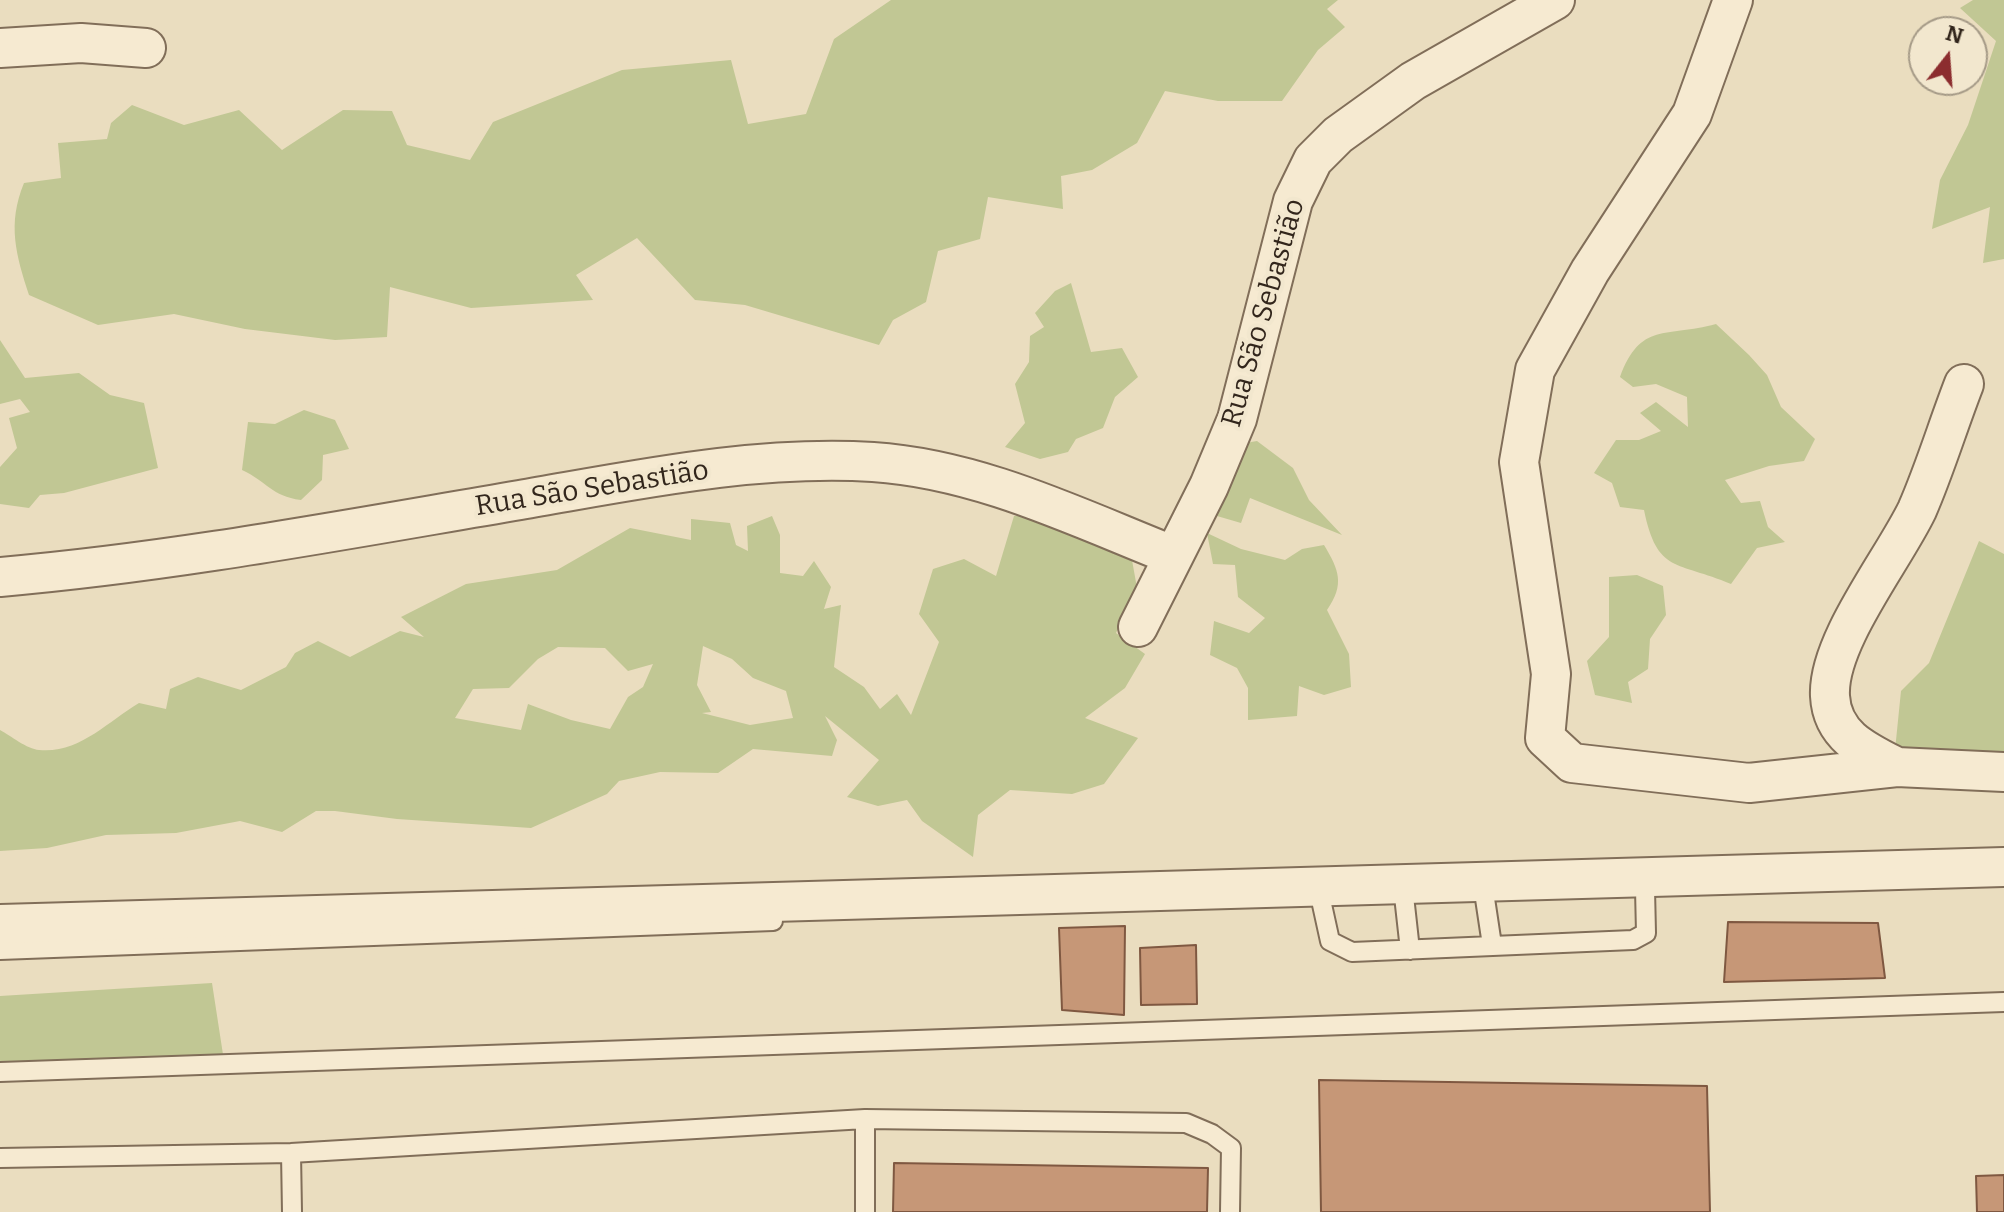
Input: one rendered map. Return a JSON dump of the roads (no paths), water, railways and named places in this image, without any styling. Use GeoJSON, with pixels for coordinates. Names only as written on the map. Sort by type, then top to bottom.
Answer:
{"type":"FeatureCollection","features":[{"type":"Feature","properties":{"kind":"street","name":"Rua São Sebastião"},"geometry":{"type":"LineString","coordinates":[[1138,627],[1209,486],[1237,419],[1293,201],[1313,160],[1338,135],[1413,81],[1555,0]]}},
{"type":"Feature","properties":{"kind":"street"},"geometry":{"type":"LineString","coordinates":[[1733,0],[1692,114],[1590,271],[1535,370],[1519,462],[1551,674],[1545,738],[1572,763],[1749,783],[1897,767],[2004,772]]}},
{"type":"Feature","properties":{"kind":"street"},"geometry":{"type":"LineString","coordinates":[[0,48],[81,43],[146,48]]}},
{"type":"Feature","properties":{"kind":"street"},"geometry":{"type":"LineString","coordinates":[[1897,767],[1855,746],[1836,722],[1830,695],[1837,653],[1917,510],[1964,384]]}},
{"type":"Feature","properties":{"kind":"street","name":"Rua São Sebastião"},"geometry":{"type":"LineString","coordinates":[[0,577],[263,542],[677,473],[772,462],[874,462],[963,477],[1058,508],[1172,555]]}},
{"type":"Feature","properties":{"kind":"street"},"geometry":{"type":"LineString","coordinates":[[0,924],[2004,867]]}},
{"type":"Feature","properties":{"kind":"lane"},"geometry":{"type":"LineString","coordinates":[[0,950],[1321,900],[1629,885],[1645,889],[1646,933],[1641,938],[1352,952],[1330,941],[1321,900]]}},
{"type":"Feature","properties":{"kind":"lane"},"geometry":{"type":"LineString","coordinates":[[1484,892],[1492,945]]}},
{"type":"Feature","properties":{"kind":"lane"},"geometry":{"type":"LineString","coordinates":[[1404,896],[1410,950]]}},
{"type":"Feature","properties":{"kind":"lane"},"geometry":{"type":"LineString","coordinates":[[0,1072],[2004,1002]]}},
{"type":"Feature","properties":{"kind":"lane"},"geometry":{"type":"LineString","coordinates":[[865,1119],[865,1212]]}},
{"type":"Feature","properties":{"kind":"lane"},"geometry":{"type":"LineString","coordinates":[[0,1158],[291,1153],[865,1119],[1186,1123],[1212,1134],[1231,1148],[1230,1212]]}},
{"type":"Feature","properties":{"kind":"lane"},"geometry":{"type":"LineString","coordinates":[[291,1153],[292,1212]]}}]}
